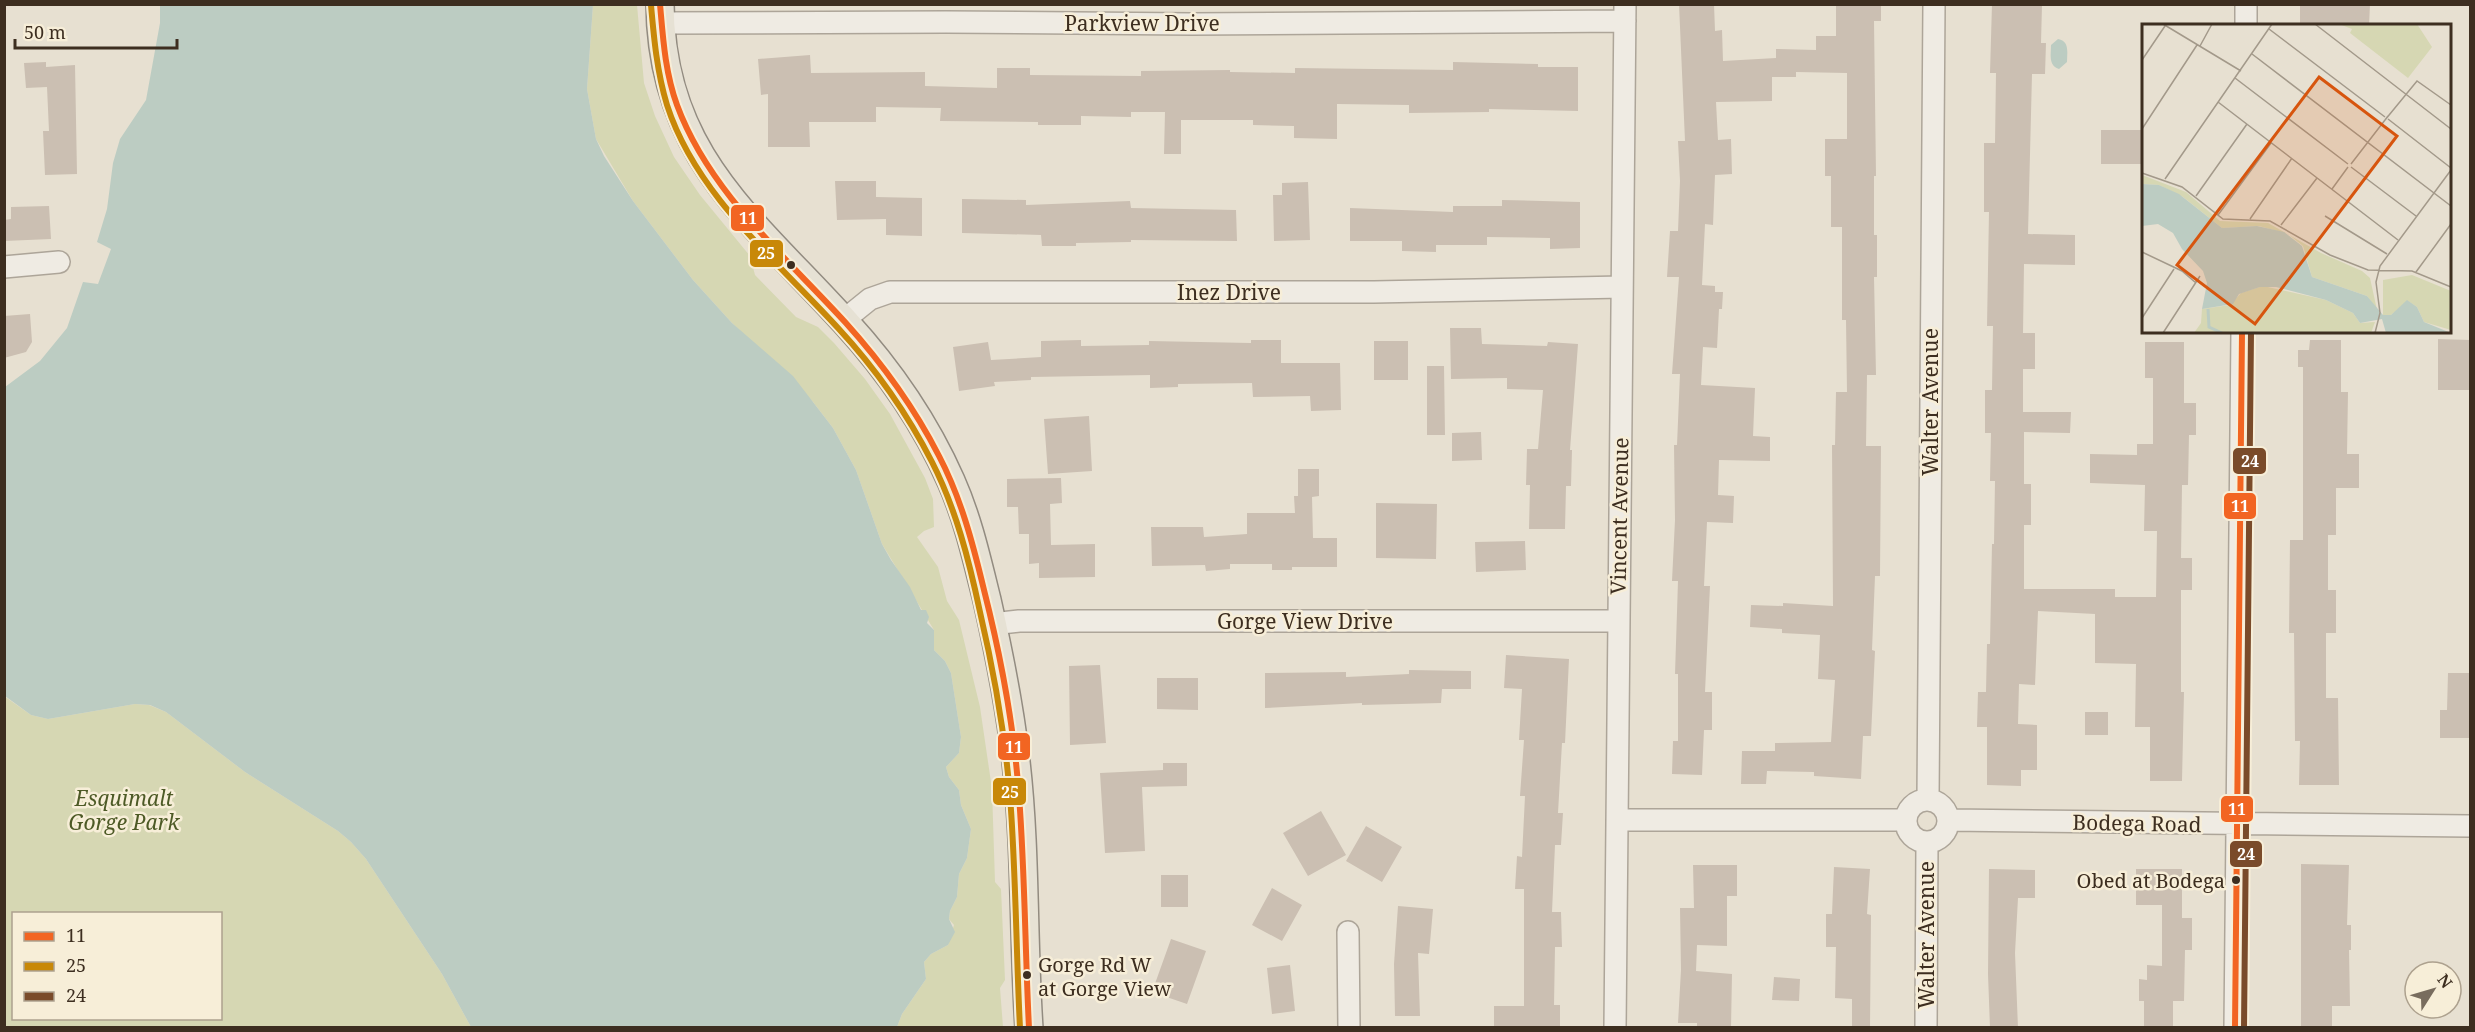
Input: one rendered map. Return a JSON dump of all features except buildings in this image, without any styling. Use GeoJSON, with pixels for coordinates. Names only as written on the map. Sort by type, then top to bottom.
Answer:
{"type":"FeatureCollection","features":[{"type":"Feature","properties":{"kind":"main road"},"geometry":{"type":"LineString","coordinates":[[660,14],[664,63],[671,92],[682,122],[709,170],[748,220],[844,320],[906,398],[952,483],[968,527],[992,624],[1017,764],[1029,1028]]}},
{"type":"Feature","properties":{"kind":"street","name":"Walter Avenue"},"geometry":{"type":"LineString","coordinates":[[1928,799],[1934,4]]}},
{"type":"Feature","properties":{"kind":"street"},"geometry":{"type":"LineString","coordinates":[[2246,4],[2246,24]]}},
{"type":"Feature","properties":{"kind":"street","name":"Parkview Drive"},"geometry":{"type":"LineString","coordinates":[[660,14],[958,22],[1192,24],[1625,13]]}},
{"type":"Feature","properties":{"kind":"street","name":"Vincent Avenue"},"geometry":{"type":"LineString","coordinates":[[1615,1028],[1625,13]]}},
{"type":"Feature","properties":{"kind":"street"},"geometry":{"type":"LineString","coordinates":[[4,267],[59,262]]}},
{"type":"Feature","properties":{"kind":"street","name":"Inez Drive"},"geometry":{"type":"LineString","coordinates":[[844,320],[870,299],[890,292],[1374,292],[1622,287]]}},
{"type":"Feature","properties":{"kind":"street"},"geometry":{"type":"LineString","coordinates":[[2235,1028],[2242,333]]}},
{"type":"Feature","properties":{"kind":"street","name":"Gorge View Drive"},"geometry":{"type":"LineString","coordinates":[[992,624],[1019,621],[1618,621]]}},
{"type":"Feature","properties":{"kind":"street"},"geometry":{"type":"LineString","coordinates":[[1928,799],[1942,806],[1948,820],[1943,836],[1927,842],[1912,836],[1905,820],[1912,805],[1928,799]]}},
{"type":"Feature","properties":{"kind":"street"},"geometry":{"type":"LineString","coordinates":[[1617,820],[1905,820]]}},
{"type":"Feature","properties":{"kind":"street","name":"Bodega Road"},"geometry":{"type":"LineString","coordinates":[[1948,820],[2470,826]]}},
{"type":"Feature","properties":{"kind":"street","name":"Walter Avenue"},"geometry":{"type":"LineString","coordinates":[[1926,1028],[1927,842]]}},
{"type":"Feature","properties":{"kind":"street"},"geometry":{"type":"LineString","coordinates":[[1348,932],[1349,1028]]}},
{"type":"Feature","properties":{"kind":"green space"},"geometry":{"type":"Polygon","coordinates":[[[593,5],[637,5],[644,83],[655,116],[674,157],[700,195],[750,256],[755,275],[796,317],[818,327],[865,379],[890,414],[925,478],[933,499],[934,527],[917,537],[938,567],[947,601],[959,620],[980,707],[992,789],[995,882],[1001,889],[1005,980],[1000,988],[1003,1027],[897,1027],[902,1014],[926,979],[924,962],[931,954],[948,945],[954,925],[949,919],[950,911],[957,897],[959,874],[967,858],[971,829],[961,805],[959,790],[949,777],[946,767],[959,753],[961,737],[951,673],[945,661],[934,650],[934,630],[882,544],[856,470],[833,428],[813,402],[732,323],[693,280],[633,201],[596,139],[587,89],[593,5]]]}},
{"type":"Feature","properties":{"kind":"green space","name":"Esquimalt Gorge Park"},"geometry":{"type":"Polygon","coordinates":[[[4,696],[31,715],[48,719],[135,704],[149,705],[166,712],[245,772],[338,831],[366,859],[442,974],[471,1027],[5,1027],[4,696]]]}},
{"type":"Feature","properties":{"kind":"shaded area"},"geometry":{"type":"Polygon","coordinates":[[[160,5],[593,5],[587,89],[596,139],[604,156],[633,201],[693,280],[732,323],[793,376],[833,428],[856,470],[882,544],[910,587],[921,610],[926,610],[929,617],[927,623],[934,630],[934,650],[945,661],[951,673],[961,737],[959,753],[946,767],[949,777],[959,790],[961,805],[971,829],[967,858],[959,874],[957,897],[950,911],[949,919],[955,932],[948,945],[931,954],[924,962],[926,979],[902,1014],[897,1027],[471,1027],[442,974],[366,859],[338,831],[245,772],[166,712],[150,705],[135,704],[48,719],[31,715],[5,696],[5,387],[40,361],[67,328],[83,282],[98,284],[111,249],[97,242],[107,209],[113,163],[120,139],[146,100],[160,23],[160,5]]]}},
{"type":"Feature","properties":{"kind":"shaded area"},"geometry":{"type":"Polygon","coordinates":[[[2058,39],[2064,42],[2067,51],[2067,62],[2059,69],[2053,65],[2051,56],[2051,45],[2058,39]]]}},
{"type":"Feature","properties":{"kind":"transit line","name":"11"},"geometry":{"type":"LineString","coordinates":[[660,4],[665,55],[673,93],[691,137],[708,166],[750,221],[845,322],[884,369],[929,438],[947,472],[960,505],[996,641],[1014,744],[1021,825],[1029,1028]]}},
{"type":"Feature","properties":{"kind":"transit line","name":"25"},"geometry":{"type":"LineString","coordinates":[[651,5],[658,68],[667,105],[680,138],[697,168],[740,225],[838,328],[877,375],[922,444],[941,480],[955,516],[985,635],[1005,750],[1014,854],[1020,1028]]}},
{"type":"Feature","properties":{"kind":"transit line","name":"11"},"geometry":{"type":"LineString","coordinates":[[2235,1028],[2242,333]]}},
{"type":"Feature","properties":{"kind":"transit line","name":"24"},"geometry":{"type":"LineString","coordinates":[[2244,1028],[2251,333]]}},
{"type":"Feature","properties":{"kind":"place","name":"Obed at Bodega"},"geometry":{"type":"Point","coordinates":[2236,880]}},
{"type":"Feature","properties":{"kind":"place","name":"Gorge Rd W at Gorge View"},"geometry":{"type":"Point","coordinates":[1027,975]}}]}
